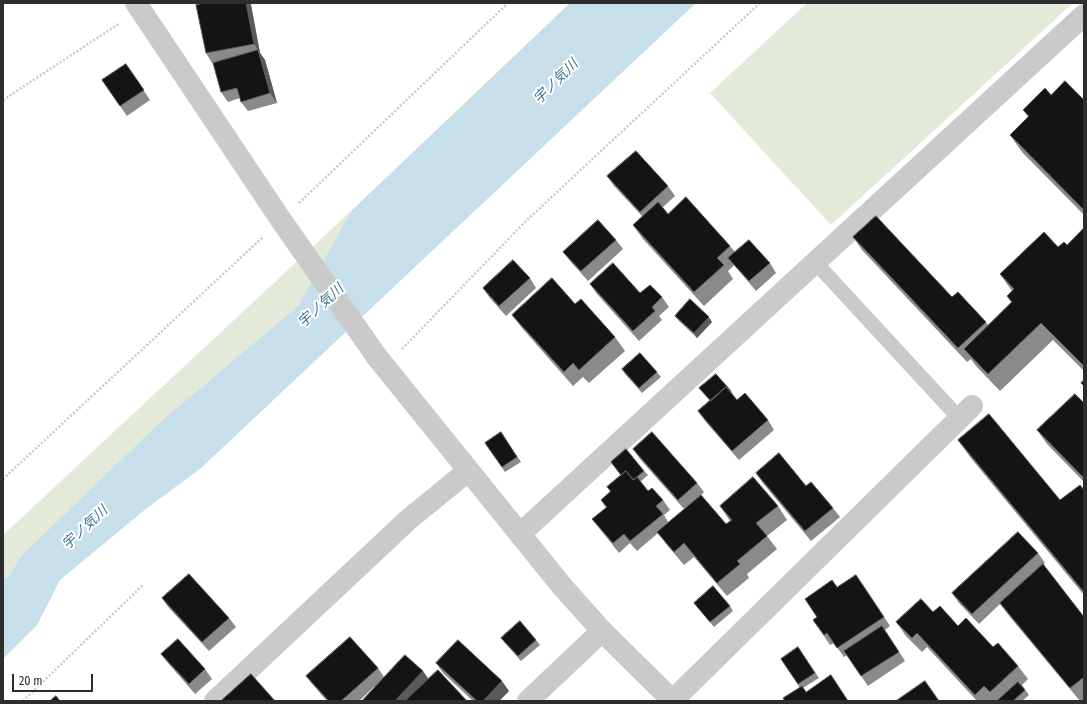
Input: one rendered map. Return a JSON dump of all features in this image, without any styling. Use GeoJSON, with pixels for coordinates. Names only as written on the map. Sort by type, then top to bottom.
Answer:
{"type":"FeatureCollection","features":[{"type":"Feature","properties":{"kind":"street"},"geometry":{"type":"LineString","coordinates":[[138,6],[281,220],[381,362],[468,471],[602,631],[672,701],[966,413]]}},
{"type":"Feature","properties":{"kind":"street"},"geometry":{"type":"LineString","coordinates":[[520,534],[1084,15]]}},
{"type":"Feature","properties":{"kind":"street"},"geometry":{"type":"LineString","coordinates":[[215,701],[409,519],[468,471]]}},
{"type":"Feature","properties":{"kind":"street"},"geometry":{"type":"LineString","coordinates":[[528,701],[602,631]]}},
{"type":"Feature","properties":{"kind":"lane"},"geometry":{"type":"LineString","coordinates":[[815,262],[966,413]]}},
{"type":"Feature","properties":{"kind":"path"},"geometry":{"type":"LineString","coordinates":[[3,479],[281,220],[508,3]]}},
{"type":"Feature","properties":{"kind":"path"},"geometry":{"type":"LineString","coordinates":[[381,362],[526,221],[760,3]]}},
{"type":"Feature","properties":{"kind":"path"},"geometry":{"type":"LineString","coordinates":[[3,100],[138,6]]}},
{"type":"Feature","properties":{"kind":"path"},"geometry":{"type":"LineString","coordinates":[[23,701],[143,585]]}},
{"type":"Feature","properties":{"kind":"green space"},"geometry":{"type":"Polygon","coordinates":[[[807,3],[1073,3],[831,225],[710,93],[807,3]]]}},
{"type":"Feature","properties":{"kind":"green space"},"geometry":{"type":"Polygon","coordinates":[[[351,211],[298,306],[160,422],[21,556],[9,576],[3,579],[3,535],[351,211]]]}},
{"type":"Feature","properties":{"kind":"water","name":"宇ノ気川"},"geometry":{"type":"Polygon","coordinates":[[[570,3],[696,3],[200,469],[147,508],[60,580],[37,625],[3,659],[3,579],[9,576],[21,556],[160,422],[298,306],[351,211],[570,3]]]}},
{"type":"Feature","properties":{"kind":"building"},"geometry":{"type":"Polygon","coordinates":[[[204,3],[246,3],[254,44],[206,53],[196,5],[204,3]]]}},
{"type":"Feature","properties":{"kind":"building"},"geometry":{"type":"Polygon","coordinates":[[[258,50],[270,93],[241,102],[237,88],[221,92],[213,63],[258,50]]]}},
{"type":"Feature","properties":{"kind":"building"},"geometry":{"type":"Polygon","coordinates":[[[126,64],[144,90],[120,106],[102,80],[126,64]]]}},
{"type":"Feature","properties":{"kind":"building"},"geometry":{"type":"Polygon","coordinates":[[[1065,81],[1084,100],[1084,210],[1010,135],[1029,116],[1023,110],[1045,88],[1051,95],[1065,81]]]}},
{"type":"Feature","properties":{"kind":"building"},"geometry":{"type":"Polygon","coordinates":[[[636,151],[668,186],[640,212],[607,176],[636,151]]]}},
{"type":"Feature","properties":{"kind":"building"},"geometry":{"type":"Polygon","coordinates":[[[686,197],[730,246],[717,258],[724,265],[694,292],[633,225],[658,202],[668,214],[686,197]]]}},
{"type":"Feature","properties":{"kind":"building"},"geometry":{"type":"Polygon","coordinates":[[[876,216],[952,297],[958,292],[986,322],[958,348],[853,237],[876,216]]]}},
{"type":"Feature","properties":{"kind":"building"},"geometry":{"type":"Polygon","coordinates":[[[598,220],[616,240],[581,271],[563,252],[598,220]]]}},
{"type":"Feature","properties":{"kind":"building"},"geometry":{"type":"Polygon","coordinates":[[[1084,228],[1084,366],[1041,323],[988,374],[964,349],[1012,302],[1007,296],[1014,289],[1000,274],[1044,232],[1058,247],[1064,242],[1067,245],[1084,228]]]}},
{"type":"Feature","properties":{"kind":"building"},"geometry":{"type":"Polygon","coordinates":[[[749,240],[770,263],[749,281],[728,258],[749,240]]]}},
{"type":"Feature","properties":{"kind":"building"},"geometry":{"type":"Polygon","coordinates":[[[513,260],[530,278],[499,306],[483,288],[513,260]]]}},
{"type":"Feature","properties":{"kind":"building"},"geometry":{"type":"Polygon","coordinates":[[[613,263],[640,293],[650,285],[662,297],[652,307],[655,311],[633,331],[590,284],[613,263]]]}},
{"type":"Feature","properties":{"kind":"building"},"geometry":{"type":"Polygon","coordinates":[[[552,278],[575,304],[581,299],[615,337],[579,370],[573,363],[564,372],[512,315],[552,278]]]}},
{"type":"Feature","properties":{"kind":"building"},"geometry":{"type":"Polygon","coordinates":[[[690,299],[709,317],[694,333],[675,316],[690,299]]]}},
{"type":"Feature","properties":{"kind":"building"},"geometry":{"type":"Polygon","coordinates":[[[640,353],[657,372],[639,388],[622,369],[640,353]]]}},
{"type":"Feature","properties":{"kind":"building"},"geometry":{"type":"Polygon","coordinates":[[[716,374],[731,391],[726,387],[711,401],[699,388],[716,374]]]}},
{"type":"Feature","properties":{"kind":"building"},"geometry":{"type":"Polygon","coordinates":[[[726,387],[737,400],[745,393],[768,420],[732,451],[698,411],[726,387]]]}},
{"type":"Feature","properties":{"kind":"building"},"geometry":{"type":"Polygon","coordinates":[[[1075,394],[1084,403],[1084,478],[1037,430],[1075,394]]]}},
{"type":"Feature","properties":{"kind":"building"},"geometry":{"type":"Polygon","coordinates":[[[989,414],[1060,500],[1080,485],[1084,490],[1084,592],[958,440],[989,414]]]}},
{"type":"Feature","properties":{"kind":"building"},"geometry":{"type":"Polygon","coordinates":[[[501,432],[517,457],[502,467],[485,443],[501,432]]]}},
{"type":"Feature","properties":{"kind":"building"},"geometry":{"type":"Polygon","coordinates":[[[652,432],[697,483],[678,500],[633,449],[652,432]]]}},
{"type":"Feature","properties":{"kind":"building"},"geometry":{"type":"Polygon","coordinates":[[[626,449],[644,471],[633,480],[626,471],[621,475],[611,462],[626,449]]]}},
{"type":"Feature","properties":{"kind":"building"},"geometry":{"type":"Polygon","coordinates":[[[779,453],[806,486],[811,482],[833,508],[805,531],[756,473],[779,453]]]}},
{"type":"Feature","properties":{"kind":"building"},"geometry":{"type":"Polygon","coordinates":[[[626,471],[634,480],[637,477],[648,491],[652,488],[663,500],[656,506],[663,514],[630,541],[624,534],[613,543],[592,519],[607,507],[601,500],[611,491],[607,487],[626,471]]]}},
{"type":"Feature","properties":{"kind":"building"},"geometry":{"type":"Polygon","coordinates":[[[753,477],[778,506],[756,523],[767,536],[737,561],[740,564],[717,583],[684,543],[674,552],[657,532],[701,495],[726,524],[732,520],[720,506],[753,477]]]}},
{"type":"Feature","properties":{"kind":"building"},"geometry":{"type":"Polygon","coordinates":[[[1018,532],[1038,553],[972,614],[952,593],[1018,532]]]}},
{"type":"Feature","properties":{"kind":"building"},"geometry":{"type":"Polygon","coordinates":[[[1043,564],[1084,617],[1084,677],[1070,688],[1000,603],[1043,564]]]}},
{"type":"Feature","properties":{"kind":"building"},"geometry":{"type":"Polygon","coordinates":[[[189,574],[229,618],[202,642],[162,598],[189,574]]]}},
{"type":"Feature","properties":{"kind":"building"},"geometry":{"type":"Polygon","coordinates":[[[856,575],[884,617],[837,648],[827,633],[824,635],[813,620],[817,617],[805,599],[832,580],[837,587],[856,575]]]}},
{"type":"Feature","properties":{"kind":"building"},"geometry":{"type":"Polygon","coordinates":[[[713,586],[730,606],[710,622],[694,603],[713,586]]]}},
{"type":"Feature","properties":{"kind":"building"},"geometry":{"type":"Polygon","coordinates":[[[921,599],[933,612],[940,606],[958,626],[966,618],[993,647],[998,643],[1018,666],[990,692],[984,686],[975,695],[917,633],[912,638],[896,622],[921,599]]]}},
{"type":"Feature","properties":{"kind":"building"},"geometry":{"type":"Polygon","coordinates":[[[520,621],[536,640],[518,656],[501,638],[520,621]]]}},
{"type":"Feature","properties":{"kind":"building"},"geometry":{"type":"Polygon","coordinates":[[[882,626],[899,652],[861,676],[844,651],[882,626]]]}},
{"type":"Feature","properties":{"kind":"building"},"geometry":{"type":"Polygon","coordinates":[[[350,637],[378,668],[341,701],[329,701],[306,676],[350,637]]]}},
{"type":"Feature","properties":{"kind":"building"},"geometry":{"type":"Polygon","coordinates":[[[178,639],[205,669],[189,684],[161,654],[178,639]]]}},
{"type":"Feature","properties":{"kind":"building"},"geometry":{"type":"Polygon","coordinates":[[[458,640],[502,681],[483,701],[477,701],[436,663],[458,640]]]}},
{"type":"Feature","properties":{"kind":"building"},"geometry":{"type":"Polygon","coordinates":[[[798,647],[815,673],[798,684],[781,659],[798,647]]]}},
{"type":"Feature","properties":{"kind":"building"},"geometry":{"type":"Polygon","coordinates":[[[405,655],[423,671],[395,701],[362,701],[405,655]]]}},
{"type":"Feature","properties":{"kind":"building"},"geometry":{"type":"Polygon","coordinates":[[[438,670],[467,701],[405,701],[438,670]]]}},
{"type":"Feature","properties":{"kind":"building"},"geometry":{"type":"Polygon","coordinates":[[[251,674],[275,701],[221,701],[251,674]]]}},
{"type":"Feature","properties":{"kind":"building"},"geometry":{"type":"Polygon","coordinates":[[[831,675],[848,701],[785,701],[783,698],[802,686],[806,692],[831,675]]]}},
{"type":"Feature","properties":{"kind":"building"},"geometry":{"type":"Polygon","coordinates":[[[925,681],[939,701],[896,701],[925,681]]]}},
{"type":"Feature","properties":{"kind":"building"},"geometry":{"type":"Polygon","coordinates":[[[1018,682],[1025,690],[1013,701],[997,701],[1018,682]]]}},
{"type":"Feature","properties":{"kind":"building"},"geometry":{"type":"Polygon","coordinates":[[[56,696],[60,701],[50,701],[56,696]]]}}]}
